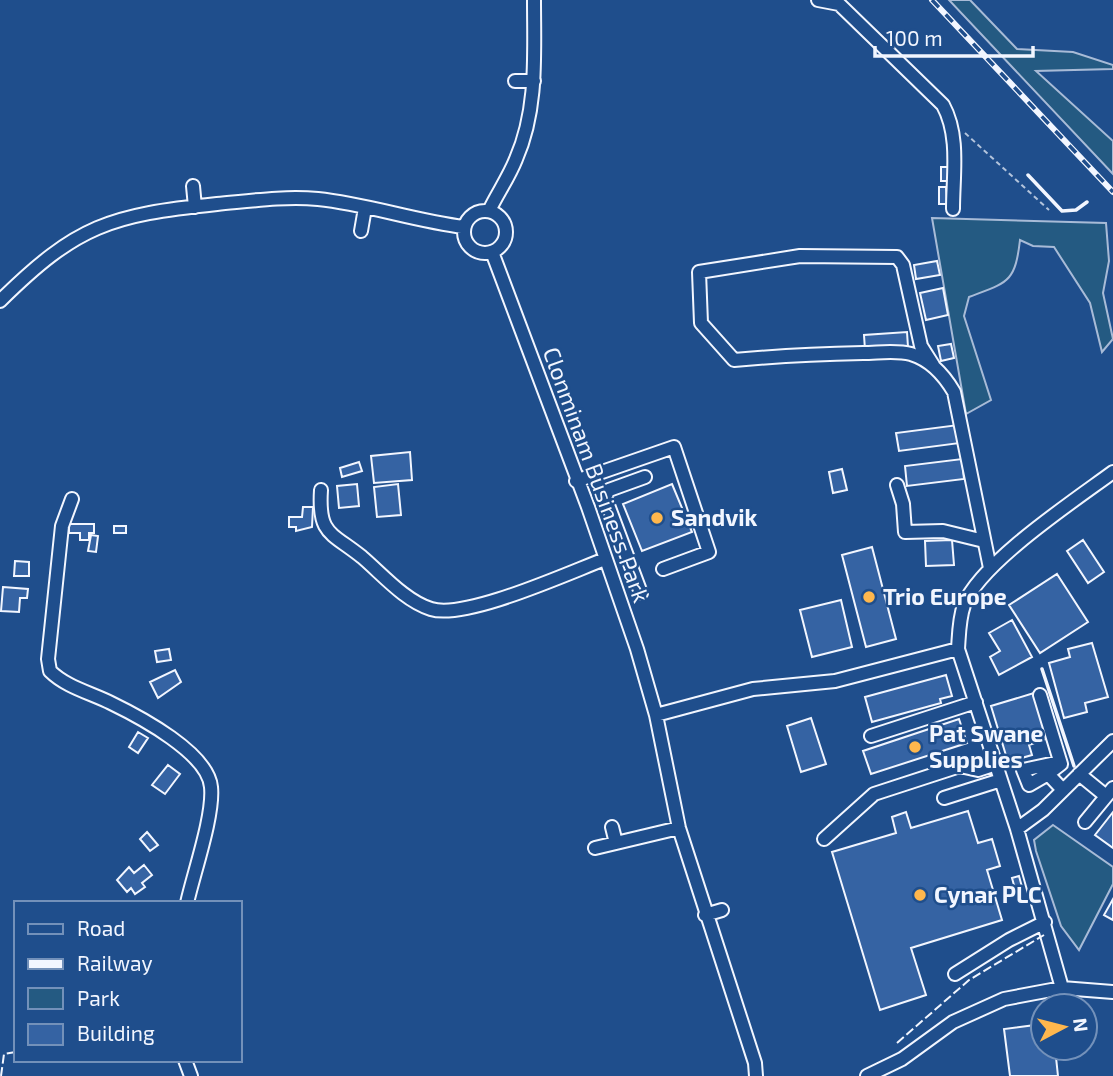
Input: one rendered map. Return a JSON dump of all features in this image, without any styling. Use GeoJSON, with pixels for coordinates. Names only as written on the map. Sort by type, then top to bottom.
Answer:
{"type":"FeatureCollection","features":[{"type":"Feature","properties":{"kind":"street"},"geometry":{"type":"LineString","coordinates":[[489,211],[500,218],[505,230],[502,243],[492,251],[473,249],[466,240],[464,227],[471,216],[489,211],[516,160],[526,128],[534,81],[534,0]]}},
{"type":"Feature","properties":{"kind":"street"},"geometry":{"type":"LineString","coordinates":[[818,0],[839,5],[943,105],[951,120],[953,209]]}},
{"type":"Feature","properties":{"kind":"street"},"geometry":{"type":"LineString","coordinates":[[514,81],[534,81]]}},
{"type":"Feature","properties":{"kind":"street"},"geometry":{"type":"LineString","coordinates":[[193,186],[195,206]]}},
{"type":"Feature","properties":{"kind":"street"},"geometry":{"type":"LineString","coordinates":[[0,302],[58,249],[103,224],[144,212],[298,198],[464,227]]}},
{"type":"Feature","properties":{"kind":"street"},"geometry":{"type":"LineString","coordinates":[[361,231],[365,208]]}},
{"type":"Feature","properties":{"kind":"street","name":"Clonminam Business Park"},"geometry":{"type":"LineString","coordinates":[[492,251],[605,559],[656,715],[679,828],[705,915],[755,1069],[764,1076]]}},
{"type":"Feature","properties":{"kind":"street"},"geometry":{"type":"LineString","coordinates":[[933,365],[911,354],[894,353],[800,354],[734,360],[701,323],[699,272],[800,256],[897,257],[903,265],[921,346],[954,392],[990,569]]}},
{"type":"Feature","properties":{"kind":"street"},"geometry":{"type":"LineString","coordinates":[[576,481],[674,447],[709,552],[663,569]]}},
{"type":"Feature","properties":{"kind":"street"},"geometry":{"type":"LineString","coordinates":[[632,462],[642,478],[609,490],[605,497],[642,593]]}},
{"type":"Feature","properties":{"kind":"street"},"geometry":{"type":"LineString","coordinates":[[1062,988],[1017,829],[958,649],[964,605],[977,582],[1113,472]]}},
{"type":"Feature","properties":{"kind":"street"},"geometry":{"type":"LineString","coordinates":[[897,485],[903,504],[905,532],[943,531],[984,541]]}},
{"type":"Feature","properties":{"kind":"street"},"geometry":{"type":"LineString","coordinates":[[321,490],[319,513],[327,532],[412,599],[431,610],[444,612],[471,607],[605,559]]}},
{"type":"Feature","properties":{"kind":"street"},"geometry":{"type":"LineString","coordinates":[[72,499],[62,526],[48,659],[50,671],[59,680],[136,716],[181,746],[205,768],[212,789],[211,807],[188,901]]}},
{"type":"Feature","properties":{"kind":"street"},"geometry":{"type":"LineString","coordinates":[[656,715],[753,690],[835,681],[958,649]]}},
{"type":"Feature","properties":{"kind":"street"},"geometry":{"type":"LineString","coordinates":[[1040,695],[1060,761]]}},
{"type":"Feature","properties":{"kind":"street"},"geometry":{"type":"LineString","coordinates":[[871,736],[976,702]]}},
{"type":"Feature","properties":{"kind":"street"},"geometry":{"type":"LineString","coordinates":[[1017,829],[1063,790],[1113,741]]}},
{"type":"Feature","properties":{"kind":"street"},"geometry":{"type":"LineString","coordinates":[[1060,761],[1048,774],[1029,785],[1023,770],[1060,761]]}},
{"type":"Feature","properties":{"kind":"street"},"geometry":{"type":"LineString","coordinates":[[824,839],[874,794],[960,766],[978,769],[996,764]]}},
{"type":"Feature","properties":{"kind":"street"},"geometry":{"type":"LineString","coordinates":[[1048,774],[1063,790]]}},
{"type":"Feature","properties":{"kind":"street"},"geometry":{"type":"LineString","coordinates":[[1079,774],[1110,792],[1085,822]]}},
{"type":"Feature","properties":{"kind":"street"},"geometry":{"type":"LineString","coordinates":[[943,798],[1001,780]]}},
{"type":"Feature","properties":{"kind":"street"},"geometry":{"type":"LineString","coordinates":[[612,827],[616,843]]}},
{"type":"Feature","properties":{"kind":"street"},"geometry":{"type":"LineString","coordinates":[[594,848],[679,828]]}},
{"type":"Feature","properties":{"kind":"street"},"geometry":{"type":"LineString","coordinates":[[705,915],[722,910]]}},
{"type":"Feature","properties":{"kind":"street"},"geometry":{"type":"LineString","coordinates":[[954,974],[1009,940],[1045,922]]}},
{"type":"Feature","properties":{"kind":"street"},"geometry":{"type":"LineString","coordinates":[[867,1076],[902,1059],[953,1022],[986,1006],[1062,988],[1113,992]]}},
{"type":"Feature","properties":{"kind":"path"},"geometry":{"type":"LineString","coordinates":[[951,120],[1049,210]]}},
{"type":"Feature","properties":{"kind":"green space"},"geometry":{"type":"Polygon","coordinates":[[[949,0],[970,0],[1017,49],[1073,52],[1113,65],[1113,69],[1036,71],[1113,141],[1113,174],[949,0]]]}},
{"type":"Feature","properties":{"kind":"green space"},"geometry":{"type":"Polygon","coordinates":[[[932,218],[1106,223],[1109,261],[1103,293],[1113,339],[1102,352],[1090,303],[1054,247],[1033,246],[1020,240],[1015,265],[1007,279],[993,288],[969,297],[964,316],[991,400],[966,414],[932,218]]]}},
{"type":"Feature","properties":{"kind":"green space"},"geometry":{"type":"Polygon","coordinates":[[[1053,825],[1113,867],[1113,884],[1079,950],[1061,926],[1036,851],[1034,840],[1053,825]]]}},
{"type":"Feature","properties":{"kind":"building"},"geometry":{"type":"Polygon","coordinates":[[[941,167],[948,167],[948,181],[941,181],[941,167]]]}},
{"type":"Feature","properties":{"kind":"building"},"geometry":{"type":"Polygon","coordinates":[[[939,187],[946,187],[947,204],[939,204],[939,187]]]}},
{"type":"Feature","properties":{"kind":"building"},"geometry":{"type":"Polygon","coordinates":[[[937,261],[940,275],[916,279],[914,265],[937,261]]]}},
{"type":"Feature","properties":{"kind":"building"},"geometry":{"type":"Polygon","coordinates":[[[943,288],[948,315],[926,320],[920,293],[943,288]]]}},
{"type":"Feature","properties":{"kind":"building"},"geometry":{"type":"Polygon","coordinates":[[[907,332],[908,347],[865,350],[864,335],[907,332]]]}},
{"type":"Feature","properties":{"kind":"building"},"geometry":{"type":"Polygon","coordinates":[[[951,344],[954,358],[941,361],[938,346],[951,344]]]}},
{"type":"Feature","properties":{"kind":"building"},"geometry":{"type":"Polygon","coordinates":[[[958,425],[960,443],[899,451],[896,433],[958,425]]]}},
{"type":"Feature","properties":{"kind":"building"},"geometry":{"type":"Polygon","coordinates":[[[410,452],[412,480],[374,483],[371,456],[410,452]]]}},
{"type":"Feature","properties":{"kind":"building"},"geometry":{"type":"Polygon","coordinates":[[[962,459],[964,479],[907,486],[905,466],[962,459]]]}},
{"type":"Feature","properties":{"kind":"building"},"geometry":{"type":"Polygon","coordinates":[[[359,462],[362,471],[342,477],[340,468],[359,462]]]}},
{"type":"Feature","properties":{"kind":"building"},"geometry":{"type":"Polygon","coordinates":[[[842,469],[847,490],[833,493],[829,472],[842,469]]]}},
{"type":"Feature","properties":{"kind":"building"},"geometry":{"type":"Polygon","coordinates":[[[357,484],[359,506],[339,508],[337,486],[357,484]]]}},
{"type":"Feature","properties":{"kind":"building"},"geometry":{"type":"Polygon","coordinates":[[[398,484],[401,515],[377,517],[374,487],[398,484]]]}},
{"type":"Feature","properties":{"kind":"building","name":"Sandvik"},"geometry":{"type":"Polygon","coordinates":[[[672,484],[692,532],[642,551],[623,504],[672,484]]]}},
{"type":"Feature","properties":{"kind":"building"},"geometry":{"type":"Polygon","coordinates":[[[303,507],[313,507],[312,527],[296,531],[296,527],[289,527],[289,517],[302,517],[303,507]]]}},
{"type":"Feature","properties":{"kind":"building"},"geometry":{"type":"Polygon","coordinates":[[[69,524],[94,524],[94,533],[89,533],[89,540],[80,540],[80,533],[69,533],[69,524]]]}},
{"type":"Feature","properties":{"kind":"building"},"geometry":{"type":"Polygon","coordinates":[[[114,526],[126,526],[126,533],[114,533],[114,526]]]}},
{"type":"Feature","properties":{"kind":"building"},"geometry":{"type":"Polygon","coordinates":[[[91,535],[98,536],[96,552],[88,551],[91,535]]]}},
{"type":"Feature","properties":{"kind":"building"},"geometry":{"type":"Polygon","coordinates":[[[952,540],[954,565],[926,566],[925,541],[952,540]]]}},
{"type":"Feature","properties":{"kind":"building"},"geometry":{"type":"Polygon","coordinates":[[[1083,540],[1104,572],[1088,583],[1067,551],[1083,540]]]}},
{"type":"Feature","properties":{"kind":"building","name":"Trio Europe"},"geometry":{"type":"Polygon","coordinates":[[[872,547],[896,639],[866,647],[842,555],[872,547]]]}},
{"type":"Feature","properties":{"kind":"building"},"geometry":{"type":"Polygon","coordinates":[[[15,561],[29,562],[29,576],[14,576],[15,561]]]}},
{"type":"Feature","properties":{"kind":"building"},"geometry":{"type":"Polygon","coordinates":[[[1057,574],[1088,622],[1040,653],[1009,605],[1057,574]]]}},
{"type":"Feature","properties":{"kind":"building"},"geometry":{"type":"Polygon","coordinates":[[[3,587],[28,589],[27,598],[20,598],[19,612],[1,611],[3,587]]]}},
{"type":"Feature","properties":{"kind":"building"},"geometry":{"type":"Polygon","coordinates":[[[841,600],[852,647],[812,657],[800,610],[841,600]]]}},
{"type":"Feature","properties":{"kind":"building"},"geometry":{"type":"Polygon","coordinates":[[[1012,620],[1032,657],[999,675],[990,657],[1000,651],[989,633],[1012,620]]]}},
{"type":"Feature","properties":{"kind":"building"},"geometry":{"type":"Polygon","coordinates":[[[1092,643],[1108,697],[1085,703],[1087,712],[1064,718],[1049,663],[1070,657],[1068,649],[1092,643]]]}},
{"type":"Feature","properties":{"kind":"building"},"geometry":{"type":"Polygon","coordinates":[[[169,649],[171,660],[157,662],[155,651],[169,649]]]}},
{"type":"Feature","properties":{"kind":"building"},"geometry":{"type":"Polygon","coordinates":[[[175,670],[181,682],[158,698],[150,682],[175,670]]]}},
{"type":"Feature","properties":{"kind":"building"},"geometry":{"type":"Polygon","coordinates":[[[946,675],[952,696],[940,699],[941,703],[872,722],[865,697],[946,675]]]}},
{"type":"Feature","properties":{"kind":"building"},"geometry":{"type":"Polygon","coordinates":[[[1034,693],[1049,738],[1029,745],[1032,755],[1008,762],[991,706],[1034,693]]]}},
{"type":"Feature","properties":{"kind":"building"},"geometry":{"type":"Polygon","coordinates":[[[811,718],[826,764],[801,772],[787,726],[811,718]]]}},
{"type":"Feature","properties":{"kind":"building","name":"Pat Swane Supplies"},"geometry":{"type":"Polygon","coordinates":[[[959,719],[967,743],[871,774],[863,751],[959,719]]]}},
{"type":"Feature","properties":{"kind":"building"},"geometry":{"type":"Polygon","coordinates":[[[138,732],[148,738],[138,753],[129,747],[138,732]]]}},
{"type":"Feature","properties":{"kind":"building"},"geometry":{"type":"Polygon","coordinates":[[[168,765],[180,774],[165,794],[152,785],[168,765]]]}},
{"type":"Feature","properties":{"kind":"building","name":"Cynar PLC"},"geometry":{"type":"Polygon","coordinates":[[[968,811],[978,843],[992,839],[1000,866],[987,870],[1002,920],[911,948],[926,995],[880,1010],[832,852],[896,833],[892,817],[906,812],[911,828],[968,811]]]}},
{"type":"Feature","properties":{"kind":"building"},"geometry":{"type":"Polygon","coordinates":[[[1113,812],[1113,848],[1095,835],[1113,812]]]}},
{"type":"Feature","properties":{"kind":"building"},"geometry":{"type":"Polygon","coordinates":[[[147,832],[158,845],[150,851],[140,839],[147,832]]]}},
{"type":"Feature","properties":{"kind":"building"},"geometry":{"type":"Polygon","coordinates":[[[144,865],[152,875],[142,883],[145,887],[135,894],[131,888],[127,892],[117,880],[129,867],[134,873],[144,865]]]}},
{"type":"Feature","properties":{"kind":"building"},"geometry":{"type":"Polygon","coordinates":[[[1019,876],[1022,887],[1015,889],[1012,878],[1019,876]]]}},
{"type":"Feature","properties":{"kind":"building"},"geometry":{"type":"Polygon","coordinates":[[[1113,899],[1113,920],[1104,915],[1113,899]]]}},
{"type":"Feature","properties":{"kind":"building"},"geometry":{"type":"Polygon","coordinates":[[[1029,1026],[1029,1062],[1056,1062],[1058,1076],[1010,1076],[1004,1029],[1029,1026]]]}},
{"type":"Feature","properties":{"kind":"railway"},"geometry":{"type":"LineString","coordinates":[[932,0],[1113,192]]}},
{"type":"Feature","properties":{"kind":"fence"},"geometry":{"type":"LineString","coordinates":[[897,1043],[969,980],[1044,935]]}},
{"type":"Feature","properties":{"kind":"fence"},"geometry":{"type":"LineString","coordinates":[[1,1076],[4,1054],[14,1052]]}},
{"type":"Feature","properties":{"kind":"wall"},"geometry":{"type":"LineString","coordinates":[[1028,175],[1062,211],[1076,210],[1087,202]]}},
{"type":"Feature","properties":{"kind":"wall"},"geometry":{"type":"LineString","coordinates":[[1042,669],[1074,766]]}},
{"type":"Feature","properties":{"kind":"place","name":"Sandvik"},"geometry":{"type":"Point","coordinates":[657,518]}},
{"type":"Feature","properties":{"kind":"place","name":"Trio Europe"},"geometry":{"type":"Point","coordinates":[869,597]}},
{"type":"Feature","properties":{"kind":"place","name":"Pat Swane Supplies"},"geometry":{"type":"Point","coordinates":[915,747]}},
{"type":"Feature","properties":{"kind":"place","name":"Cynar PLC"},"geometry":{"type":"Point","coordinates":[920,895]}}]}
